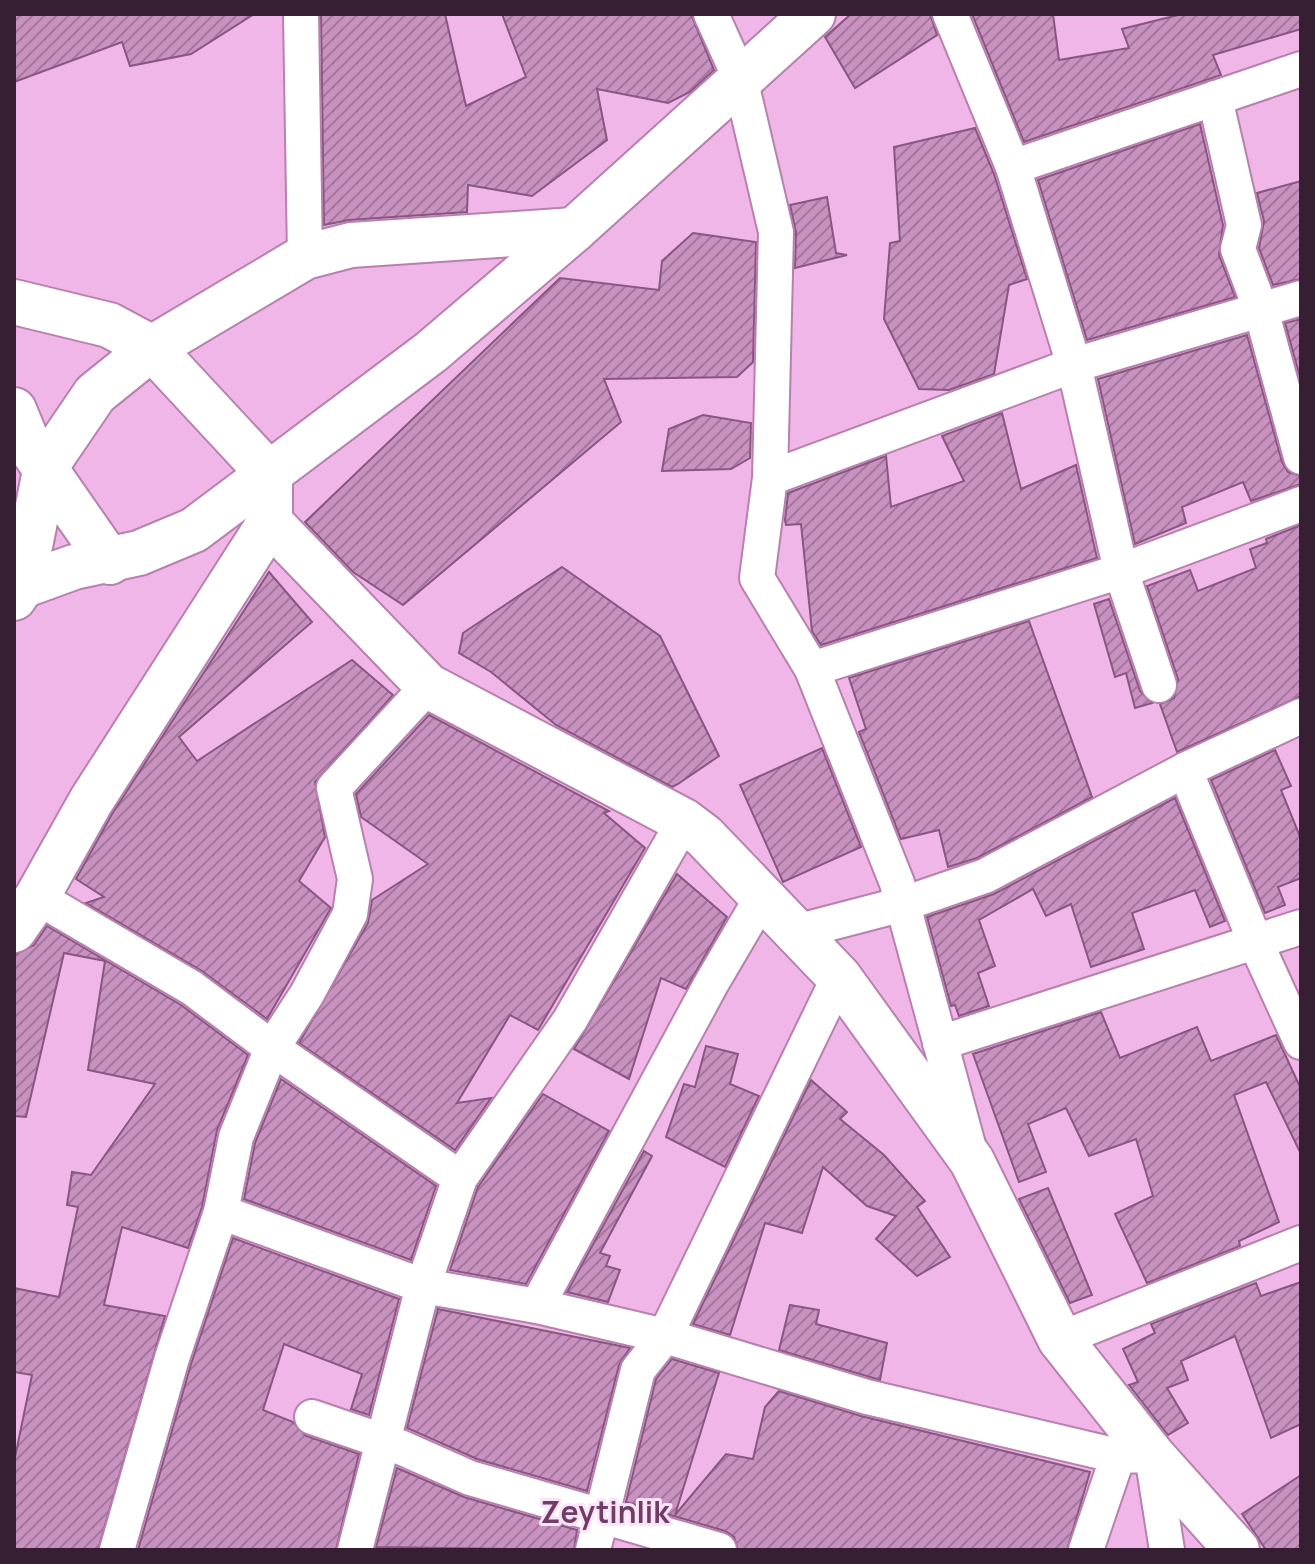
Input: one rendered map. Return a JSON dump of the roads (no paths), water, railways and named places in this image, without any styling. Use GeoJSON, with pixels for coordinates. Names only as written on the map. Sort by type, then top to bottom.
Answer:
{"type":"FeatureCollection","features":[{"type":"Feature","properties":{"kind":"street"},"geometry":{"type":"LineString","coordinates":[[301,14],[305,257]]}},
{"type":"Feature","properties":{"kind":"street"},"geometry":{"type":"LineString","coordinates":[[711,14],[740,78],[776,232],[770,478],[757,578],[812,669],[903,904],[972,1161]]}},
{"type":"Feature","properties":{"kind":"street"},"geometry":{"type":"LineString","coordinates":[[18,592],[74,567],[110,562],[194,530],[270,475],[431,352],[574,230],[813,14]]}},
{"type":"Feature","properties":{"kind":"street"},"geometry":{"type":"LineString","coordinates":[[950,14],[1013,167],[1074,365],[1121,571],[1159,685]]}},
{"type":"Feature","properties":{"kind":"street"},"geometry":{"type":"LineString","coordinates":[[1013,167],[1301,69]]}},
{"type":"Feature","properties":{"kind":"street"},"geometry":{"type":"LineString","coordinates":[[1215,98],[1244,225],[1238,249],[1261,310],[1301,457]]}},
{"type":"Feature","properties":{"kind":"street"},"geometry":{"type":"LineString","coordinates":[[18,592],[46,466],[95,394],[152,348],[305,257],[351,245],[574,230]]}},
{"type":"Feature","properties":{"kind":"street"},"geometry":{"type":"LineString","coordinates":[[770,478],[1074,365],[1301,298]]}},
{"type":"Feature","properties":{"kind":"street"},"geometry":{"type":"LineString","coordinates":[[14,302],[109,325],[152,348],[270,475],[270,522],[91,801],[26,914],[192,988],[272,1048],[460,1178]]}},
{"type":"Feature","properties":{"kind":"street"},"geometry":{"type":"LineString","coordinates":[[14,410],[28,444],[110,562]]}},
{"type":"Feature","properties":{"kind":"street"},"geometry":{"type":"LineString","coordinates":[[812,669],[1121,571],[1301,504]]}},
{"type":"Feature","properties":{"kind":"street"},"geometry":{"type":"LineString","coordinates":[[270,522],[428,686],[684,821],[704,836],[839,977],[972,1161],[1060,1339],[1135,1455],[1237,1550]]}},
{"type":"Feature","properties":{"kind":"street"},"geometry":{"type":"LineString","coordinates":[[117,1550],[172,1358],[221,1212],[236,1137],[272,1048],[307,994],[350,914],[355,879],[334,788],[428,686]]}},
{"type":"Feature","properties":{"kind":"street"},"geometry":{"type":"LineString","coordinates":[[796,932],[903,904],[985,876],[1185,770],[1301,716]]}},
{"type":"Feature","properties":{"kind":"street"},"geometry":{"type":"LineString","coordinates":[[1185,770],[1255,941],[1301,1042]]}},
{"type":"Feature","properties":{"kind":"street"},"geometry":{"type":"LineString","coordinates":[[355,1550],[423,1286],[460,1178],[570,1020],[684,821]]}},
{"type":"Feature","properties":{"kind":"street"},"geometry":{"type":"LineString","coordinates":[[537,1306],[711,984],[762,897]]}},
{"type":"Feature","properties":{"kind":"street"},"geometry":{"type":"LineString","coordinates":[[940,1043],[1301,927]]}},
{"type":"Feature","properties":{"kind":"street"},"geometry":{"type":"LineString","coordinates":[[593,1550],[638,1370],[665,1336],[839,977]]}},
{"type":"Feature","properties":{"kind":"street"},"geometry":{"type":"LineString","coordinates":[[221,1212],[423,1286],[537,1306],[665,1336],[867,1397],[1135,1455]]}},
{"type":"Feature","properties":{"kind":"street"},"geometry":{"type":"LineString","coordinates":[[1060,1339],[1301,1243]]}},
{"type":"Feature","properties":{"kind":"street"},"geometry":{"type":"LineString","coordinates":[[312,1417],[470,1478],[719,1550]]}},
{"type":"Feature","properties":{"kind":"street"},"geometry":{"type":"LineString","coordinates":[[1086,1550],[1135,1455]]}},
{"type":"Feature","properties":{"kind":"street"},"geometry":{"type":"LineString","coordinates":[[1135,1455],[1167,1550]]}},
{"type":"Feature","properties":{"kind":"district","name":"Zeytinlik"},"geometry":{"type":"Point","coordinates":[605,1511]}}]}
